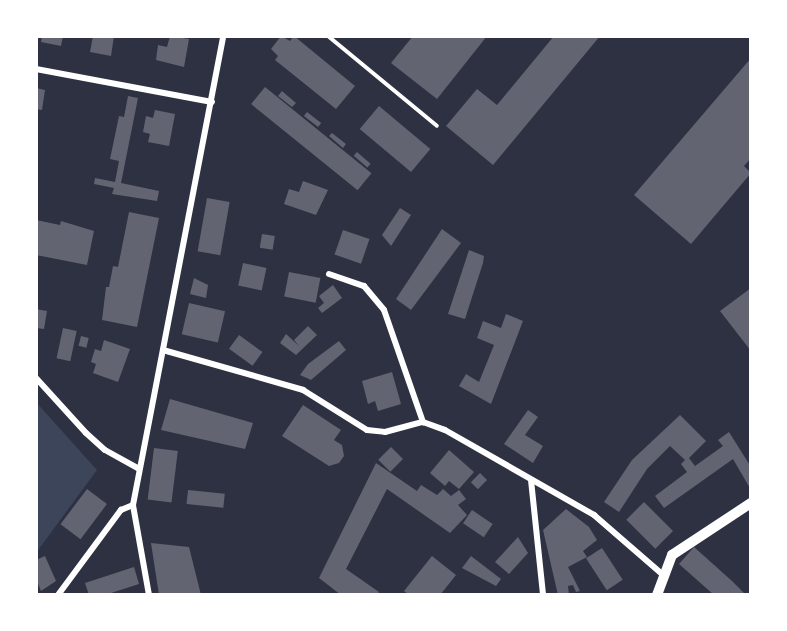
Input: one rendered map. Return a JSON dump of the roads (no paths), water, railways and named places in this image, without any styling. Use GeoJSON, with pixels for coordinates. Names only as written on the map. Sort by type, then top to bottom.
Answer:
{"type":"FeatureCollection","features":[{"type":"Feature","properties":{"kind":"main road"},"geometry":{"type":"LineString","coordinates":[[657,595],[662,574],[672,555],[751,503]]}},
{"type":"Feature","properties":{"kind":"street"},"geometry":{"type":"LineString","coordinates":[[149,595],[133,505],[223,36]]}},
{"type":"Feature","properties":{"kind":"street"},"geometry":{"type":"LineString","coordinates":[[36,69],[212,102]]}},
{"type":"Feature","properties":{"kind":"street"},"geometry":{"type":"LineString","coordinates":[[329,274],[364,286],[384,310],[423,422]]}},
{"type":"Feature","properties":{"kind":"street"},"geometry":{"type":"LineString","coordinates":[[163,350],[303,390],[367,430],[385,432],[423,422],[446,430],[618,532],[662,574]]}},
{"type":"Feature","properties":{"kind":"street"},"geometry":{"type":"LineString","coordinates":[[36,378],[92,439],[139,469]]}},
{"type":"Feature","properties":{"kind":"street"},"geometry":{"type":"LineString","coordinates":[[531,480],[543,595]]}},
{"type":"Feature","properties":{"kind":"street"},"geometry":{"type":"LineString","coordinates":[[58,595],[121,510],[133,505]]}},
{"type":"Feature","properties":{"kind":"lane"},"geometry":{"type":"LineString","coordinates":[[328,36],[437,126]]}}]}
